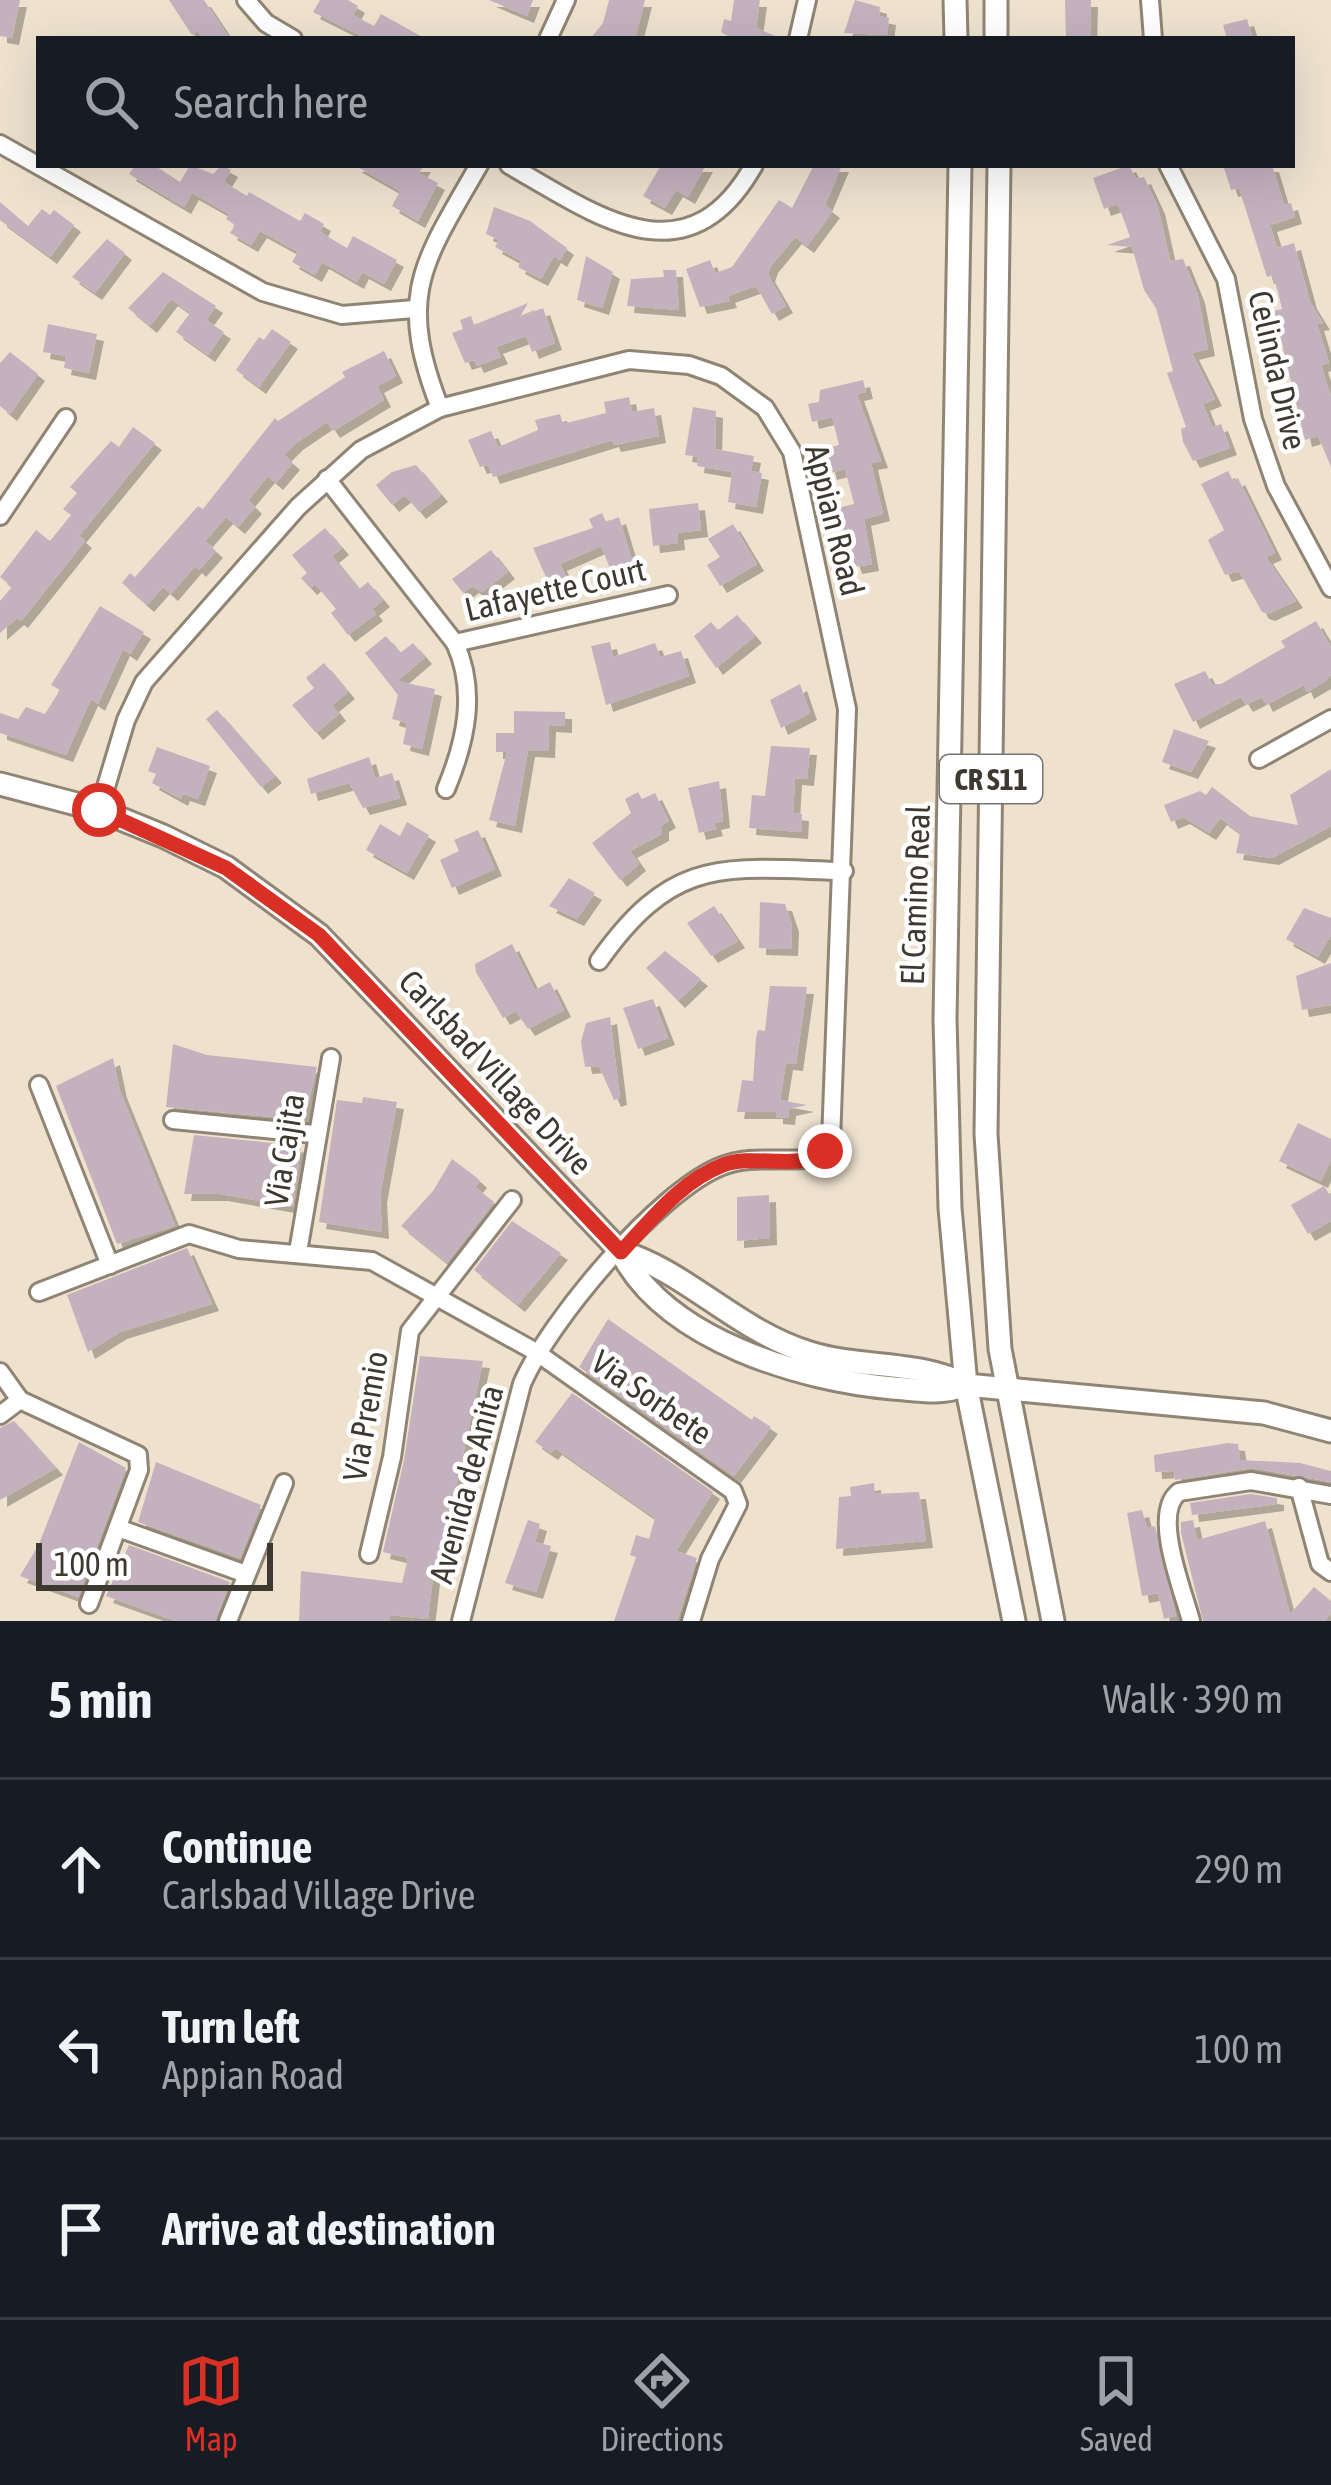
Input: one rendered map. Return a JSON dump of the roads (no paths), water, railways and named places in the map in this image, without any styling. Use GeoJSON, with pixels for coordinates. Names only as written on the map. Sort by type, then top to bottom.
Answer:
{"type":"FeatureCollection","features":[{"type":"Feature","properties":{"kind":"main road"},"geometry":{"type":"LineString","coordinates":[[955,0],[956,36]]}},
{"type":"Feature","properties":{"kind":"main road"},"geometry":{"type":"LineString","coordinates":[[995,0],[996,36]]}},
{"type":"Feature","properties":{"kind":"main road","name":"El Camino Real"},"geometry":{"type":"LineString","coordinates":[[960,168],[945,1019],[950,1208],[966,1385],[1015,1621]]}},
{"type":"Feature","properties":{"kind":"main road","name":"CR S11"},"geometry":{"type":"LineString","coordinates":[[999,168],[986,1065],[993,1255],[1007,1391],[1053,1621]]}},
{"type":"Feature","properties":{"kind":"main road","name":"Carlsbad Village Drive"},"geometry":{"type":"LineString","coordinates":[[0,784],[99,810],[226,868],[319,935],[621,1252],[635,1278],[670,1307],[722,1339],[797,1373],[946,1393],[966,1385],[1206,1406],[1331,1431]]}},
{"type":"Feature","properties":{"kind":"street"},"geometry":{"type":"LineString","coordinates":[[246,0],[266,23],[288,36]]}},
{"type":"Feature","properties":{"kind":"street"},"geometry":{"type":"LineString","coordinates":[[549,36],[566,0]]}},
{"type":"Feature","properties":{"kind":"street"},"geometry":{"type":"LineString","coordinates":[[799,36],[807,0]]}},
{"type":"Feature","properties":{"kind":"street"},"geometry":{"type":"LineString","coordinates":[[1150,0],[1153,36]]}},
{"type":"Feature","properties":{"kind":"street"},"geometry":{"type":"LineString","coordinates":[[0,144],[36,164]]}},
{"type":"Feature","properties":{"kind":"street"},"geometry":{"type":"LineString","coordinates":[[43,168],[263,292],[342,315],[414,309]]}},
{"type":"Feature","properties":{"kind":"street"},"geometry":{"type":"LineString","coordinates":[[440,408],[421,359],[414,309],[428,254],[477,168]]}},
{"type":"Feature","properties":{"kind":"street"},"geometry":{"type":"LineString","coordinates":[[514,168],[614,225],[662,233],[712,216],[738,193],[752,168]]}},
{"type":"Feature","properties":{"kind":"street","name":"Celinda Drive"},"geometry":{"type":"LineString","coordinates":[[1170,168],[1226,279],[1253,419],[1276,486],[1331,588]]}},
{"type":"Feature","properties":{"kind":"street","name":"Appian Road"},"geometry":{"type":"LineString","coordinates":[[99,810],[126,720],[144,682],[327,479],[361,450],[440,408],[646,359],[721,376],[765,408],[798,469],[847,709],[844,871],[828,1148],[815,1159],[721,1166],[677,1194],[621,1252]]}},
{"type":"Feature","properties":{"kind":"street"},"geometry":{"type":"LineString","coordinates":[[0,516],[66,418]]}},
{"type":"Feature","properties":{"kind":"street"},"geometry":{"type":"LineString","coordinates":[[327,479],[455,643],[466,667],[468,706],[458,759],[446,789]]}},
{"type":"Feature","properties":{"kind":"street","name":"Lafayette Court"},"geometry":{"type":"LineString","coordinates":[[455,643],[668,595]]}},
{"type":"Feature","properties":{"kind":"street"},"geometry":{"type":"LineString","coordinates":[[1258,759],[1331,719]]}},
{"type":"Feature","properties":{"kind":"street"},"geometry":{"type":"LineString","coordinates":[[599,962],[631,916],[687,880],[720,868],[844,871]]}},
{"type":"Feature","properties":{"kind":"street","name":"Via Cajita"},"geometry":{"type":"LineString","coordinates":[[298,1252],[314,1134],[331,1058]]}},
{"type":"Feature","properties":{"kind":"street"},"geometry":{"type":"LineString","coordinates":[[39,1085],[110,1264]]}},
{"type":"Feature","properties":{"kind":"street"},"geometry":{"type":"LineString","coordinates":[[172,1120],[314,1134]]}},
{"type":"Feature","properties":{"kind":"street","name":"Via Premio"},"geometry":{"type":"LineString","coordinates":[[369,1554],[392,1456],[410,1330],[512,1200]]}},
{"type":"Feature","properties":{"kind":"street","name":"Via Sorbete"},"geometry":{"type":"LineString","coordinates":[[39,1292],[189,1234],[239,1249],[372,1262],[536,1352],[733,1491],[738,1504],[710,1559],[691,1621]]}},
{"type":"Feature","properties":{"kind":"street","name":"Avenida de Anita"},"geometry":{"type":"LineString","coordinates":[[461,1621],[522,1384],[536,1352],[605,1264],[621,1252]]}},
{"type":"Feature","properties":{"kind":"street"},"geometry":{"type":"LineString","coordinates":[[0,1372],[20,1400],[134,1450],[139,1469],[89,1604]]}},
{"type":"Feature","properties":{"kind":"street"},"geometry":{"type":"LineString","coordinates":[[0,1415],[20,1400]]}},
{"type":"Feature","properties":{"kind":"street"},"geometry":{"type":"LineString","coordinates":[[1191,1621],[1164,1515],[1171,1498],[1179,1492],[1251,1481],[1331,1495]]}},
{"type":"Feature","properties":{"kind":"street"},"geometry":{"type":"LineString","coordinates":[[228,1621],[284,1483]]}},
{"type":"Feature","properties":{"kind":"street"},"geometry":{"type":"LineString","coordinates":[[1299,1487],[1320,1564],[1331,1572]]}},
{"type":"Feature","properties":{"kind":"street"},"geometry":{"type":"LineString","coordinates":[[118,1528],[245,1574]]}}]}
